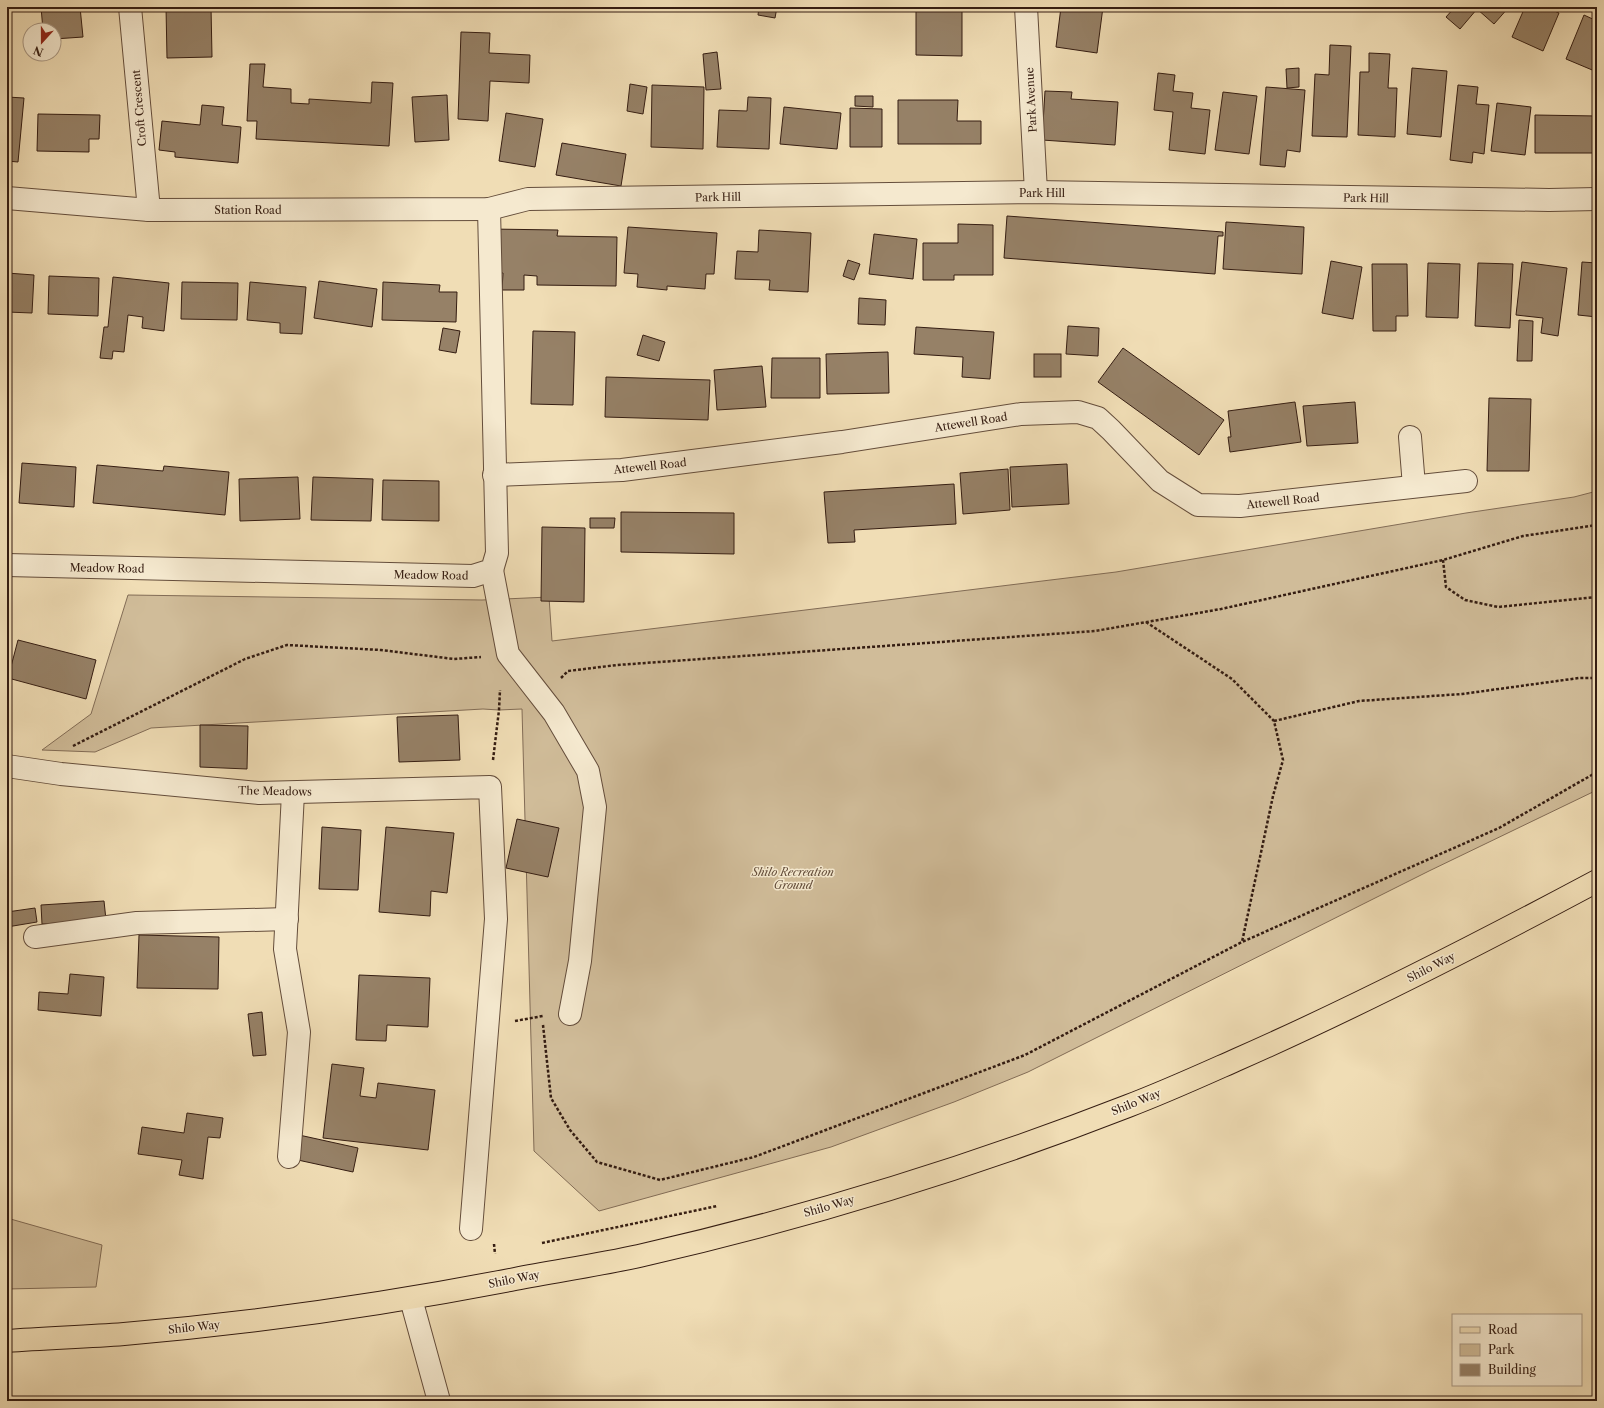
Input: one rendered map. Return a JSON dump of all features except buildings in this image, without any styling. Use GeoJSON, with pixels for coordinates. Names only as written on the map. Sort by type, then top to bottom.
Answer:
{"type":"FeatureCollection","features":[{"type":"Feature","properties":{"kind":"main road","name":"Shilo Way"},"geometry":{"type":"LineString","coordinates":[[7,1341],[123,1334],[246,1321],[411,1299],[636,1256],[732,1233],[842,1202],[966,1165],[1130,1106],[1315,1025],[1597,881]]}},
{"type":"Feature","properties":{"kind":"street","name":"Croft Crescent"},"geometry":{"type":"LineString","coordinates":[[130,7],[149,210]]}},
{"type":"Feature","properties":{"kind":"street","name":"Park Avenue"},"geometry":{"type":"LineString","coordinates":[[1026,7],[1036,192]]}},
{"type":"Feature","properties":{"kind":"street","name":"Park Hill"},"geometry":{"type":"LineString","coordinates":[[489,209],[528,200],[1036,192],[1549,200],[1597,199]]}},
{"type":"Feature","properties":{"kind":"street","name":"Station Road"},"geometry":{"type":"LineString","coordinates":[[7,198],[149,210],[489,209]]}},
{"type":"Feature","properties":{"kind":"street"},"geometry":{"type":"LineString","coordinates":[[489,209],[497,554],[492,570],[505,655],[543,698],[554,713],[588,771],[594,807],[580,961],[570,1014]]}},
{"type":"Feature","properties":{"kind":"street","name":"Attewell Road"},"geometry":{"type":"LineString","coordinates":[[494,475],[622,470],[842,442],[1021,414],[1078,412],[1098,418],[1160,481],[1198,505],[1240,506],[1466,481]]}},
{"type":"Feature","properties":{"kind":"street"},"geometry":{"type":"LineString","coordinates":[[1410,437],[1414,486]]}},
{"type":"Feature","properties":{"kind":"street","name":"Meadow Road"},"geometry":{"type":"LineString","coordinates":[[7,566],[473,576],[492,570]]}},
{"type":"Feature","properties":{"kind":"street","name":"The Meadows"},"geometry":{"type":"LineString","coordinates":[[7,766],[61,774],[259,793],[490,786]]}},
{"type":"Feature","properties":{"kind":"street"},"geometry":{"type":"LineString","coordinates":[[471,1229],[496,919],[490,786]]}},
{"type":"Feature","properties":{"kind":"street"},"geometry":{"type":"LineString","coordinates":[[289,1157],[299,1032],[285,948],[293,793]]}},
{"type":"Feature","properties":{"kind":"street"},"geometry":{"type":"LineString","coordinates":[[35,937],[137,923],[287,920]]}},
{"type":"Feature","properties":{"kind":"street"},"geometry":{"type":"LineString","coordinates":[[411,1299],[440,1401]]}},
{"type":"Feature","properties":{"kind":"path"},"geometry":{"type":"LineString","coordinates":[[543,698],[568,671],[617,665],[1095,631],[1221,609],[1443,560],[1523,536],[1597,525]]}},
{"type":"Feature","properties":{"kind":"path"},"geometry":{"type":"LineString","coordinates":[[1443,560],[1446,587],[1465,600],[1498,608],[1597,596]]}},
{"type":"Feature","properties":{"kind":"path"},"geometry":{"type":"LineString","coordinates":[[1145,622],[1232,680],[1274,721],[1283,760],[1273,796],[1242,942]]}},
{"type":"Feature","properties":{"kind":"path"},"geometry":{"type":"LineString","coordinates":[[36,770],[55,755],[238,663],[287,645],[381,650],[454,659],[505,655],[490,786]]}},
{"type":"Feature","properties":{"kind":"path"},"geometry":{"type":"LineString","coordinates":[[1274,721],[1359,701],[1462,694],[1579,678],[1597,678]]}},
{"type":"Feature","properties":{"kind":"path"},"geometry":{"type":"LineString","coordinates":[[542,1016],[551,1098],[570,1130],[597,1162],[660,1180],[754,1156],[1025,1055],[1242,942],[1500,828],[1597,772]]}},
{"type":"Feature","properties":{"kind":"path"},"geometry":{"type":"LineString","coordinates":[[487,1026],[542,1016],[570,1014]]}},
{"type":"Feature","properties":{"kind":"path"},"geometry":{"type":"LineString","coordinates":[[541,1244],[718,1206]]}},
{"type":"Feature","properties":{"kind":"path"},"geometry":{"type":"LineString","coordinates":[[488,1255],[502,1252]]}},
{"type":"Feature","properties":{"kind":"green space","name":"Shilo Recreation Ground"},"geometry":{"type":"Polygon","coordinates":[[[1597,491],[1597,790],[1429,871],[1028,1072],[954,1102],[831,1147],[599,1211],[534,1151],[522,709],[483,709],[151,728],[95,752],[42,750],[91,714],[128,595],[482,600],[549,597],[552,641],[1116,572],[1466,513],[1574,497],[1597,491]]]}},
{"type":"Feature","properties":{"kind":"green space"},"geometry":{"type":"Polygon","coordinates":[[[7,1218],[102,1245],[96,1287],[7,1289],[7,1218]]]}}]}
